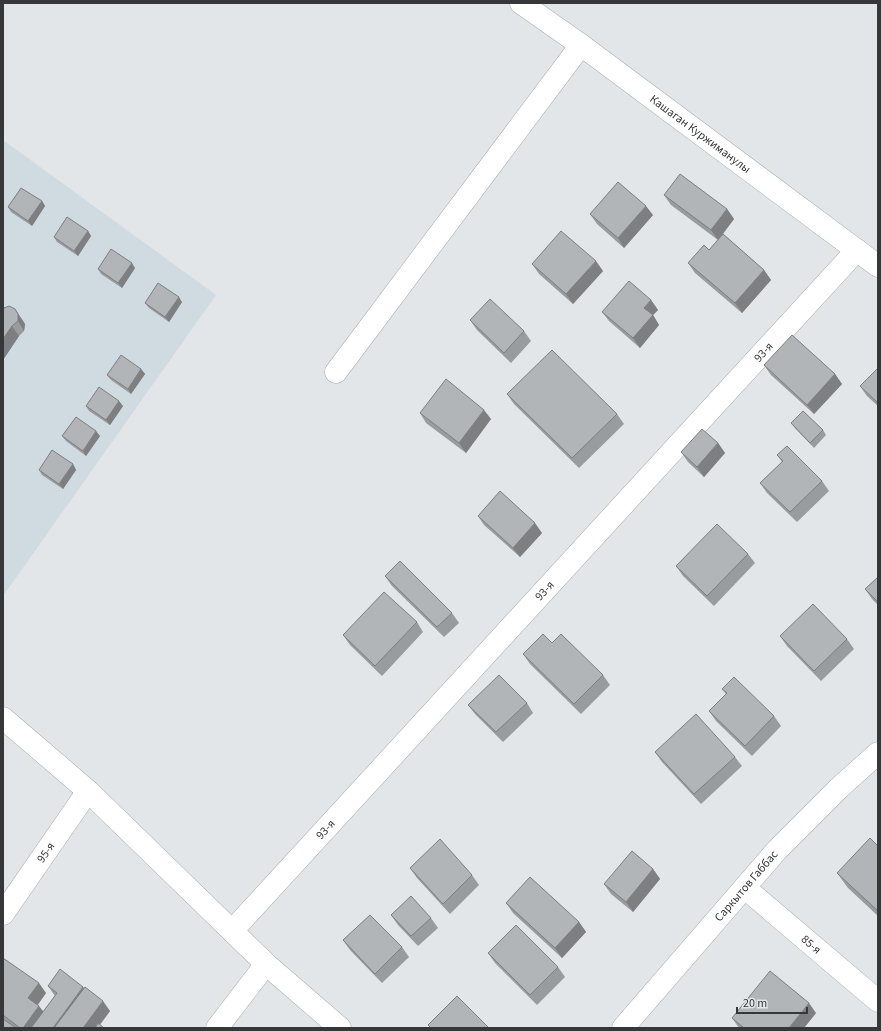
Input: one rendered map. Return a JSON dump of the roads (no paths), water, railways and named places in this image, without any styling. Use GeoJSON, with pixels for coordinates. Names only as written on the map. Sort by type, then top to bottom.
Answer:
{"type":"FeatureCollection","features":[{"type":"Feature","properties":{"kind":"street","name":"Кашаган Куржиманулы"},"geometry":{"type":"LineString","coordinates":[[521,3],[581,45],[878,266]]}},
{"type":"Feature","properties":{"kind":"street"},"geometry":{"type":"LineString","coordinates":[[336,372],[581,45]]}},
{"type":"Feature","properties":{"kind":"street","name":"93-я"},"geometry":{"type":"LineString","coordinates":[[232,931],[857,250]]}},
{"type":"Feature","properties":{"kind":"street"},"geometry":{"type":"LineString","coordinates":[[3,718],[88,791],[266,964],[340,1028]]}},
{"type":"Feature","properties":{"kind":"street","name":"Саркытов Габбас"},"geometry":{"type":"LineString","coordinates":[[623,1028],[777,850],[839,788],[878,753]]}},
{"type":"Feature","properties":{"kind":"street","name":"95-я"},"geometry":{"type":"LineString","coordinates":[[3,914],[88,791]]}},
{"type":"Feature","properties":{"kind":"street","name":"85-я"},"geometry":{"type":"LineString","coordinates":[[745,888],[878,1001]]}},
{"type":"Feature","properties":{"kind":"street"},"geometry":{"type":"LineString","coordinates":[[217,1028],[266,964]]}}]}
